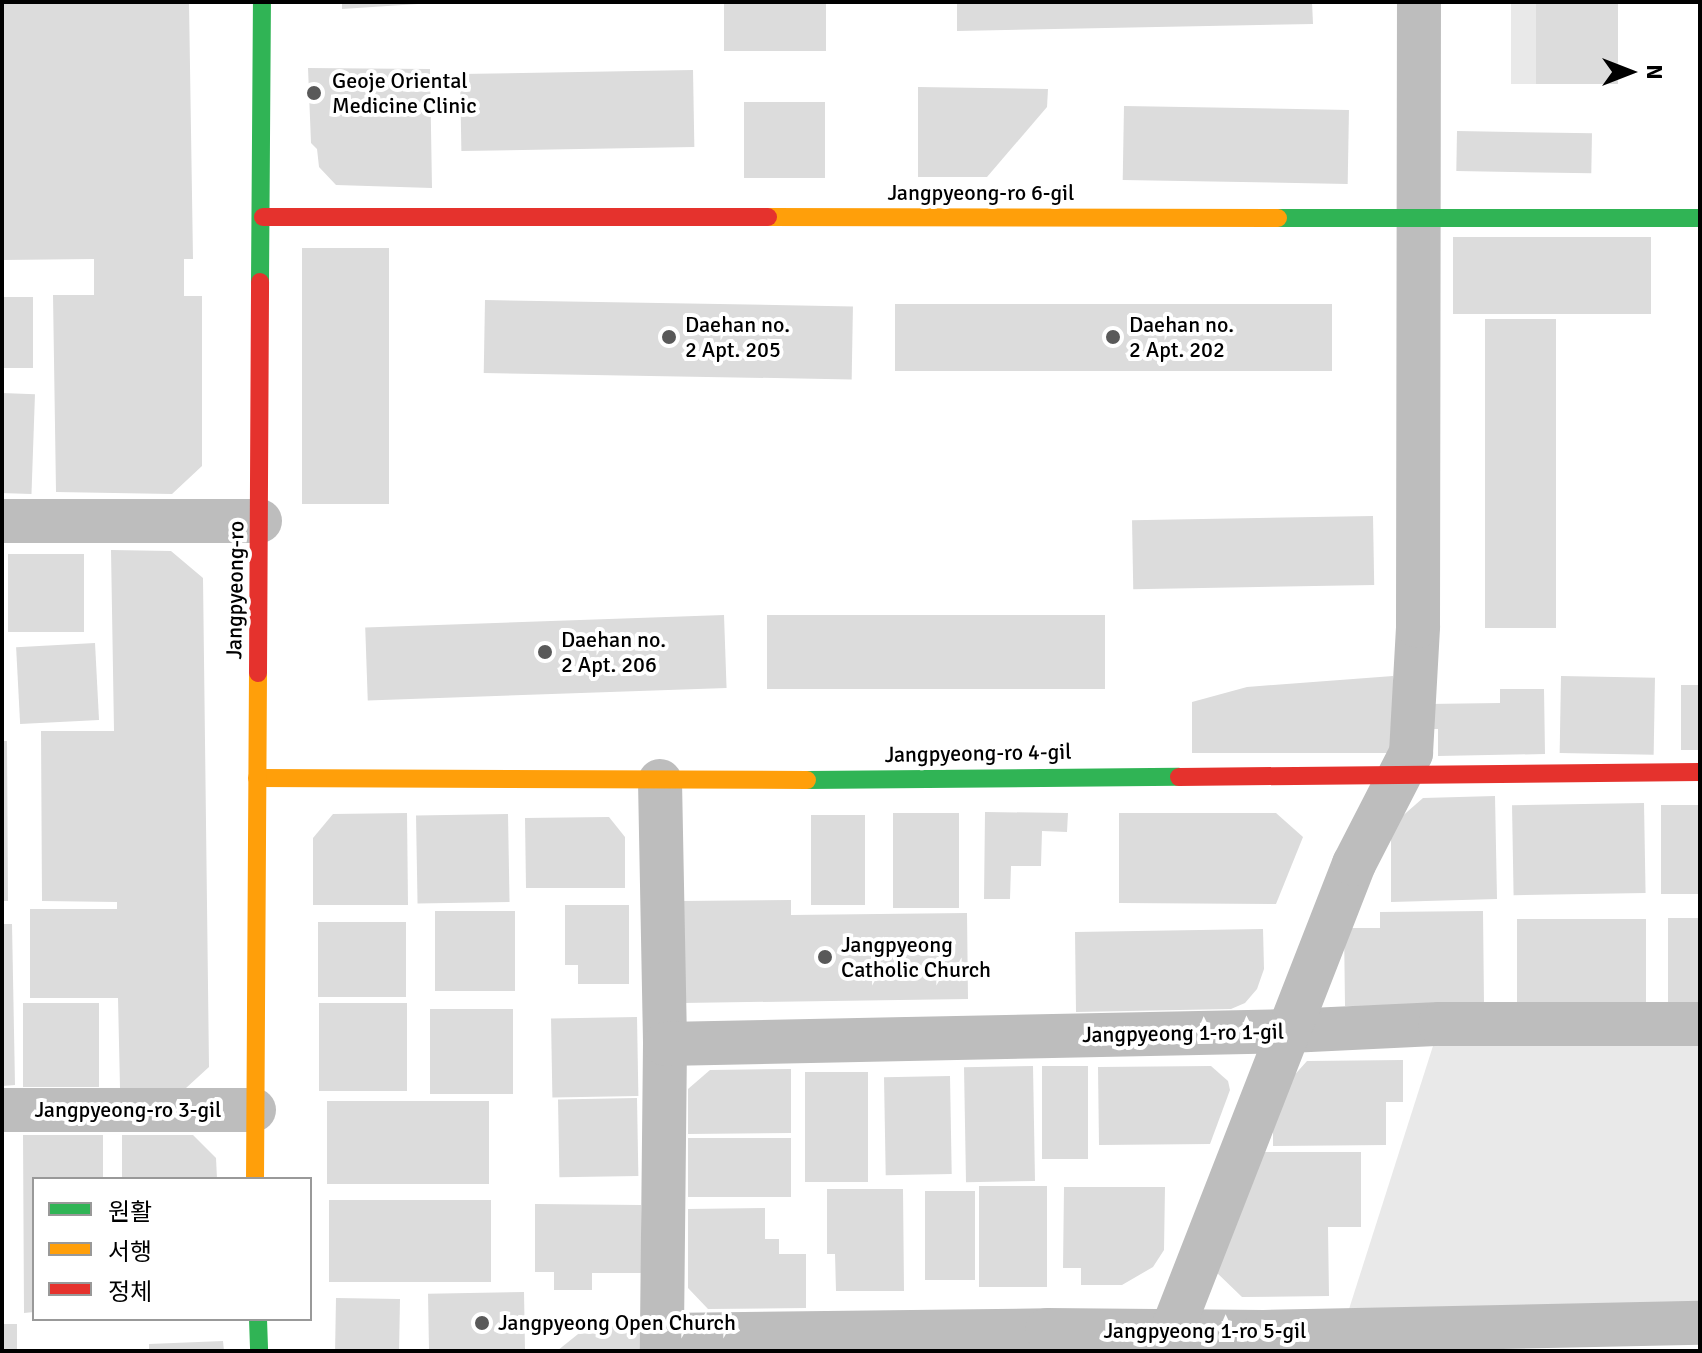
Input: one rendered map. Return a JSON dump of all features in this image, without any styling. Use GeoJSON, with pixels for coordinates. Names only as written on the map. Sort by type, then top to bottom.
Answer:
{"type":"FeatureCollection","features":[{"type":"Feature","properties":{"kind":"street","name":"Jangpyeong-ro"},"geometry":{"type":"LineString","coordinates":[[255,1177],[262,2]]}},
{"type":"Feature","properties":{"kind":"street"},"geometry":{"type":"LineString","coordinates":[[1168,1341],[1354,864],[1411,753],[1418,626],[1419,2]]}},
{"type":"Feature","properties":{"kind":"street","name":"Jangpyeong-ro 6-gil"},"geometry":{"type":"LineString","coordinates":[[263,217],[1700,218]]}},
{"type":"Feature","properties":{"kind":"street"},"geometry":{"type":"LineString","coordinates":[[2,521],[260,521]]}},
{"type":"Feature","properties":{"kind":"street","name":"Jangpyeong-ro 4-gil"},"geometry":{"type":"LineString","coordinates":[[257,778],[660,781],[1700,772]]}},
{"type":"Feature","properties":{"kind":"street"},"geometry":{"type":"LineString","coordinates":[[660,781],[665,1044],[662,1343]]}},
{"type":"Feature","properties":{"kind":"street","name":"Jangpyeong 1-ro 1-gil"},"geometry":{"type":"LineString","coordinates":[[665,1044],[1289,1031],[1440,1024],[1700,1024]]}},
{"type":"Feature","properties":{"kind":"street","name":"Jangpyeong-ro 3-gil"},"geometry":{"type":"LineString","coordinates":[[2,1110],[254,1110]]}},
{"type":"Feature","properties":{"kind":"street"},"geometry":{"type":"LineString","coordinates":[[258,1321],[259,1351]]}},
{"type":"Feature","properties":{"kind":"street","name":"Jangpyeong 1-ro 5-gil"},"geometry":{"type":"LineString","coordinates":[[662,1343],[1168,1341],[1700,1323]]}},
{"type":"Feature","properties":{"kind":"shaded area"},"geometry":{"type":"Polygon","coordinates":[[[1511,2],[1536,2],[1536,84],[1511,84],[1511,2]]]}},
{"type":"Feature","properties":{"kind":"shaded area"},"geometry":{"type":"Polygon","coordinates":[[[1440,1024],[1700,1024],[1700,1323],[1342,1331],[1440,1024]]]}},
{"type":"Feature","properties":{"kind":"building"},"geometry":{"type":"Polygon","coordinates":[[[2,2],[189,2],[193,259],[184,259],[184,296],[202,296],[202,466],[172,494],[56,492],[53,295],[94,295],[94,259],[2,260],[2,2]]]}},
{"type":"Feature","properties":{"kind":"building"},"geometry":{"type":"Polygon","coordinates":[[[342,2],[418,2],[418,4],[342,9],[342,2]]]}},
{"type":"Feature","properties":{"kind":"building"},"geometry":{"type":"Polygon","coordinates":[[[724,2],[826,2],[826,51],[724,51],[724,2]]]}},
{"type":"Feature","properties":{"kind":"building"},"geometry":{"type":"Polygon","coordinates":[[[957,2],[1312,2],[1313,24],[957,31],[957,2]]]}},
{"type":"Feature","properties":{"kind":"building"},"geometry":{"type":"Polygon","coordinates":[[[1536,2],[1618,2],[1618,84],[1536,84],[1536,2]]]}},
{"type":"Feature","properties":{"kind":"building"},"geometry":{"type":"Polygon","coordinates":[[[308,68],[430,69],[432,188],[336,185],[319,167],[317,149],[311,143],[308,68]]]}},
{"type":"Feature","properties":{"kind":"building"},"geometry":{"type":"Polygon","coordinates":[[[693,70],[694,147],[461,151],[460,74],[693,70]]]}},
{"type":"Feature","properties":{"kind":"building"},"geometry":{"type":"Polygon","coordinates":[[[918,87],[1048,89],[1047,107],[987,177],[918,177],[918,87]]]}},
{"type":"Feature","properties":{"kind":"building"},"geometry":{"type":"Polygon","coordinates":[[[744,102],[825,102],[825,178],[744,178],[744,102]]]}},
{"type":"Feature","properties":{"kind":"building"},"geometry":{"type":"Polygon","coordinates":[[[1124,106],[1349,110],[1348,184],[1123,180],[1124,106]]]}},
{"type":"Feature","properties":{"kind":"building"},"geometry":{"type":"Polygon","coordinates":[[[1457,131],[1592,133],[1591,173],[1456,171],[1457,131]]]}},
{"type":"Feature","properties":{"kind":"building"},"geometry":{"type":"Polygon","coordinates":[[[1453,237],[1651,237],[1651,314],[1453,314],[1453,237]]]}},
{"type":"Feature","properties":{"kind":"building"},"geometry":{"type":"Polygon","coordinates":[[[302,248],[389,248],[389,504],[302,504],[302,248]]]}},
{"type":"Feature","properties":{"kind":"building"},"geometry":{"type":"Polygon","coordinates":[[[2,297],[33,297],[33,368],[2,368],[2,297]]]}},
{"type":"Feature","properties":{"kind":"building","name":"Daehan no. 2 Apt. 205"},"geometry":{"type":"Polygon","coordinates":[[[485,300],[853,306],[852,379],[484,373],[485,300]]]}},
{"type":"Feature","properties":{"kind":"building","name":"Daehan no. 2 Apt. 202"},"geometry":{"type":"Polygon","coordinates":[[[895,304],[1332,304],[1332,371],[895,371],[895,304]]]}},
{"type":"Feature","properties":{"kind":"building"},"geometry":{"type":"Polygon","coordinates":[[[1485,319],[1556,319],[1556,628],[1485,628],[1485,319]]]}},
{"type":"Feature","properties":{"kind":"building"},"geometry":{"type":"Polygon","coordinates":[[[2,393],[35,394],[31,494],[2,493],[2,393]]]}},
{"type":"Feature","properties":{"kind":"building"},"geometry":{"type":"Polygon","coordinates":[[[1373,516],[1374,585],[1133,589],[1132,520],[1373,516]]]}},
{"type":"Feature","properties":{"kind":"building"},"geometry":{"type":"Polygon","coordinates":[[[111,550],[171,551],[203,578],[209,1067],[186,1088],[120,1088],[118,998],[30,998],[30,909],[117,909],[117,902],[42,901],[41,731],[114,731],[111,550]]]}},
{"type":"Feature","properties":{"kind":"building"},"geometry":{"type":"Polygon","coordinates":[[[8,554],[84,554],[84,632],[8,632],[8,554]]]}},
{"type":"Feature","properties":{"kind":"building","name":"Daehan no. 2 Apt. 206"},"geometry":{"type":"Polygon","coordinates":[[[724,615],[727,688],[368,700],[365,628],[724,615]]]}},
{"type":"Feature","properties":{"kind":"building"},"geometry":{"type":"Polygon","coordinates":[[[767,615],[1105,615],[1105,689],[767,689],[767,615]]]}},
{"type":"Feature","properties":{"kind":"building"},"geometry":{"type":"Polygon","coordinates":[[[95,643],[99,720],[20,724],[16,647],[95,643]]]}},
{"type":"Feature","properties":{"kind":"building"},"geometry":{"type":"Polygon","coordinates":[[[1393,676],[1393,753],[1192,753],[1192,702],[1247,687],[1393,676]]]}},
{"type":"Feature","properties":{"kind":"building"},"geometry":{"type":"Polygon","coordinates":[[[1561,676],[1655,678],[1654,755],[1560,753],[1561,676]]]}},
{"type":"Feature","properties":{"kind":"building"},"geometry":{"type":"Polygon","coordinates":[[[1681,685],[1700,685],[1700,750],[1681,750],[1681,685]]]}},
{"type":"Feature","properties":{"kind":"building"},"geometry":{"type":"Polygon","coordinates":[[[1500,689],[1544,689],[1545,754],[1438,756],[1438,729],[1427,729],[1427,704],[1500,703],[1500,689]]]}},
{"type":"Feature","properties":{"kind":"building"},"geometry":{"type":"Polygon","coordinates":[[[2,741],[7,741],[8,901],[2,901],[2,741]]]}},
{"type":"Feature","properties":{"kind":"building"},"geometry":{"type":"Polygon","coordinates":[[[1495,796],[1497,899],[1391,902],[1391,826],[1423,798],[1495,796]]]}},
{"type":"Feature","properties":{"kind":"building"},"geometry":{"type":"Polygon","coordinates":[[[1644,803],[1646,893],[1514,895],[1512,805],[1644,803]]]}},
{"type":"Feature","properties":{"kind":"building"},"geometry":{"type":"Polygon","coordinates":[[[1661,805],[1700,805],[1700,894],[1661,894],[1661,805]]]}},
{"type":"Feature","properties":{"kind":"building"},"geometry":{"type":"Polygon","coordinates":[[[985,812],[1068,813],[1067,832],[1042,831],[1041,866],[1011,866],[1010,899],[984,899],[985,812]]]}},
{"type":"Feature","properties":{"kind":"building"},"geometry":{"type":"Polygon","coordinates":[[[407,813],[408,905],[313,905],[313,838],[333,814],[407,813]]]}},
{"type":"Feature","properties":{"kind":"building"},"geometry":{"type":"Polygon","coordinates":[[[893,813],[959,813],[959,908],[893,908],[893,813]]]}},
{"type":"Feature","properties":{"kind":"building"},"geometry":{"type":"Polygon","coordinates":[[[1119,813],[1276,813],[1303,837],[1276,904],[1119,903],[1119,813]]]}},
{"type":"Feature","properties":{"kind":"building"},"geometry":{"type":"Polygon","coordinates":[[[508,814],[510,902],[418,904],[416,816],[508,814]]]}},
{"type":"Feature","properties":{"kind":"building"},"geometry":{"type":"Polygon","coordinates":[[[811,815],[865,815],[865,905],[811,905],[811,815]]]}},
{"type":"Feature","properties":{"kind":"building"},"geometry":{"type":"Polygon","coordinates":[[[609,817],[625,837],[625,888],[526,888],[525,818],[609,817]]]}},
{"type":"Feature","properties":{"kind":"building","name":"Jangpyeong Catholic Church"},"geometry":{"type":"Polygon","coordinates":[[[791,900],[791,915],[967,913],[968,999],[682,1003],[681,901],[791,900]]]}},
{"type":"Feature","properties":{"kind":"building"},"geometry":{"type":"Polygon","coordinates":[[[565,905],[629,905],[629,984],[578,984],[578,965],[565,965],[565,905]]]}},
{"type":"Feature","properties":{"kind":"building"},"geometry":{"type":"Polygon","coordinates":[[[435,911],[515,911],[515,991],[435,991],[435,911]]]}},
{"type":"Feature","properties":{"kind":"building"},"geometry":{"type":"Polygon","coordinates":[[[1483,911],[1484,1005],[1345,1006],[1344,928],[1380,928],[1380,912],[1483,911]]]}},
{"type":"Feature","properties":{"kind":"building"},"geometry":{"type":"Polygon","coordinates":[[[1668,918],[1700,918],[1700,1004],[1668,1004],[1668,918]]]}},
{"type":"Feature","properties":{"kind":"building"},"geometry":{"type":"Polygon","coordinates":[[[1517,919],[1646,919],[1646,1008],[1517,1008],[1517,919]]]}},
{"type":"Feature","properties":{"kind":"building"},"geometry":{"type":"Polygon","coordinates":[[[318,922],[406,922],[406,997],[318,997],[318,922]]]}},
{"type":"Feature","properties":{"kind":"building"},"geometry":{"type":"Polygon","coordinates":[[[2,924],[12,924],[15,1085],[2,1086],[2,924]]]}},
{"type":"Feature","properties":{"kind":"building"},"geometry":{"type":"Polygon","coordinates":[[[1263,929],[1264,969],[1257,989],[1245,1003],[1231,1009],[1076,1012],[1075,932],[1263,929]]]}},
{"type":"Feature","properties":{"kind":"building"},"geometry":{"type":"Polygon","coordinates":[[[23,1003],[99,1003],[99,1087],[23,1087],[23,1003]]]}},
{"type":"Feature","properties":{"kind":"building"},"geometry":{"type":"Polygon","coordinates":[[[319,1003],[407,1003],[407,1091],[319,1091],[319,1003]]]}},
{"type":"Feature","properties":{"kind":"building"},"geometry":{"type":"Polygon","coordinates":[[[430,1009],[513,1009],[513,1094],[430,1094],[430,1009]]]}},
{"type":"Feature","properties":{"kind":"building"},"geometry":{"type":"Polygon","coordinates":[[[637,1017],[638,1096],[552,1097],[551,1019],[637,1017]]]}},
{"type":"Feature","properties":{"kind":"building"},"geometry":{"type":"Polygon","coordinates":[[[1403,1060],[1403,1102],[1386,1102],[1386,1145],[1273,1146],[1273,1116],[1282,1089],[1307,1061],[1403,1060]]]}},
{"type":"Feature","properties":{"kind":"building"},"geometry":{"type":"Polygon","coordinates":[[[1033,1066],[1035,1181],[966,1182],[964,1067],[1033,1066]]]}},
{"type":"Feature","properties":{"kind":"building"},"geometry":{"type":"Polygon","coordinates":[[[1042,1066],[1088,1066],[1088,1159],[1042,1159],[1042,1066]]]}},
{"type":"Feature","properties":{"kind":"building"},"geometry":{"type":"Polygon","coordinates":[[[1211,1066],[1228,1081],[1230,1090],[1210,1144],[1099,1145],[1098,1067],[1211,1066]]]}},
{"type":"Feature","properties":{"kind":"building"},"geometry":{"type":"Polygon","coordinates":[[[791,1069],[791,1133],[688,1134],[688,1089],[710,1070],[791,1069]]]}},
{"type":"Feature","properties":{"kind":"building"},"geometry":{"type":"Polygon","coordinates":[[[805,1072],[868,1072],[868,1182],[805,1182],[805,1072]]]}},
{"type":"Feature","properties":{"kind":"building"},"geometry":{"type":"Polygon","coordinates":[[[950,1076],[952,1174],[886,1175],[884,1077],[950,1076]]]}},
{"type":"Feature","properties":{"kind":"building"},"geometry":{"type":"Polygon","coordinates":[[[637,1098],[638,1176],[559,1177],[558,1099],[637,1098]]]}},
{"type":"Feature","properties":{"kind":"building"},"geometry":{"type":"Polygon","coordinates":[[[327,1101],[489,1101],[489,1184],[327,1184],[327,1101]]]}},
{"type":"Feature","properties":{"kind":"building"},"geometry":{"type":"Polygon","coordinates":[[[23,1135],[103,1135],[103,1177],[32,1177],[32,1312],[24,1313],[23,1135]]]}},
{"type":"Feature","properties":{"kind":"building"},"geometry":{"type":"Polygon","coordinates":[[[122,1135],[193,1135],[216,1158],[217,1177],[122,1177],[122,1135]]]}},
{"type":"Feature","properties":{"kind":"building"},"geometry":{"type":"Polygon","coordinates":[[[688,1138],[791,1138],[791,1197],[688,1197],[688,1138]]]}},
{"type":"Feature","properties":{"kind":"building"},"geometry":{"type":"Polygon","coordinates":[[[1257,1152],[1361,1152],[1361,1227],[1328,1227],[1329,1296],[1242,1297],[1214,1270],[1257,1152]]]}},
{"type":"Feature","properties":{"kind":"building"},"geometry":{"type":"Polygon","coordinates":[[[979,1186],[1047,1186],[1047,1287],[979,1287],[979,1186]]]}},
{"type":"Feature","properties":{"kind":"building"},"geometry":{"type":"Polygon","coordinates":[[[1064,1187],[1165,1187],[1164,1250],[1153,1267],[1122,1285],[1081,1285],[1081,1268],[1063,1268],[1064,1187]]]}},
{"type":"Feature","properties":{"kind":"building"},"geometry":{"type":"Polygon","coordinates":[[[827,1189],[903,1189],[904,1291],[836,1291],[835,1254],[827,1254],[827,1189]]]}},
{"type":"Feature","properties":{"kind":"building"},"geometry":{"type":"Polygon","coordinates":[[[925,1191],[975,1191],[975,1280],[925,1280],[925,1191]]]}},
{"type":"Feature","properties":{"kind":"building"},"geometry":{"type":"Polygon","coordinates":[[[329,1200],[491,1200],[491,1282],[329,1282],[329,1200]]]}},
{"type":"Feature","properties":{"kind":"building"},"geometry":{"type":"Polygon","coordinates":[[[535,1204],[641,1205],[641,1273],[592,1273],[592,1290],[554,1290],[554,1272],[535,1272],[535,1204]]]}},
{"type":"Feature","properties":{"kind":"building"},"geometry":{"type":"Polygon","coordinates":[[[765,1208],[765,1239],[779,1239],[779,1254],[806,1254],[806,1308],[708,1309],[688,1288],[688,1209],[765,1208]]]}},
{"type":"Feature","properties":{"kind":"building","name":"Jangpyeong Open Church"},"geometry":{"type":"Polygon","coordinates":[[[524,1292],[525,1351],[429,1351],[428,1294],[524,1292]]]}},
{"type":"Feature","properties":{"kind":"building"},"geometry":{"type":"Polygon","coordinates":[[[336,1298],[400,1299],[399,1351],[335,1351],[336,1298]]]}},
{"type":"Feature","properties":{"kind":"building"},"geometry":{"type":"Polygon","coordinates":[[[2,1324],[17,1324],[17,1351],[2,1351],[2,1324]]]}},
{"type":"Feature","properties":{"kind":"building"},"geometry":{"type":"Polygon","coordinates":[[[588,1326],[641,1326],[641,1351],[557,1351],[588,1326]]]}},
{"type":"Feature","properties":{"kind":"building"},"geometry":{"type":"Polygon","coordinates":[[[223,1341],[224,1351],[149,1351],[149,1344],[223,1341]]]}},
{"type":"Feature","properties":{"kind":"traffic: fast"},"geometry":{"type":"LineString","coordinates":[[260,282],[262,2]]}},
{"type":"Feature","properties":{"kind":"traffic: fast"},"geometry":{"type":"LineString","coordinates":[[1278,218],[1700,218]]}},
{"type":"Feature","properties":{"kind":"traffic: fast"},"geometry":{"type":"LineString","coordinates":[[807,780],[1179,777]]}},
{"type":"Feature","properties":{"kind":"traffic: fast"},"geometry":{"type":"LineString","coordinates":[[258,1321],[259,1351]]}},
{"type":"Feature","properties":{"kind":"traffic: slow"},"geometry":{"type":"LineString","coordinates":[[768,217],[1278,218]]}},
{"type":"Feature","properties":{"kind":"traffic: slow"},"geometry":{"type":"LineString","coordinates":[[255,1177],[258,673]]}},
{"type":"Feature","properties":{"kind":"traffic: slow"},"geometry":{"type":"LineString","coordinates":[[257,778],[807,780]]}},
{"type":"Feature","properties":{"kind":"traffic: jam"},"geometry":{"type":"LineString","coordinates":[[263,217],[768,217]]}},
{"type":"Feature","properties":{"kind":"traffic: jam"},"geometry":{"type":"LineString","coordinates":[[258,673],[260,282]]}},
{"type":"Feature","properties":{"kind":"traffic: jam"},"geometry":{"type":"LineString","coordinates":[[1179,777],[1700,772]]}},
{"type":"Feature","properties":{"kind":"place","name":"Geoje Oriental Medicine Clinic"},"geometry":{"type":"Point","coordinates":[314,93]}},
{"type":"Feature","properties":{"kind":"place","name":"Daehan no. 2 Apt. 205"},"geometry":{"type":"Point","coordinates":[669,337]}},
{"type":"Feature","properties":{"kind":"place","name":"Daehan no. 2 Apt. 202"},"geometry":{"type":"Point","coordinates":[1113,337]}},
{"type":"Feature","properties":{"kind":"place","name":"Daehan no. 2 Apt. 206"},"geometry":{"type":"Point","coordinates":[545,652]}},
{"type":"Feature","properties":{"kind":"place","name":"Jangpyeong Catholic Church"},"geometry":{"type":"Point","coordinates":[825,957]}},
{"type":"Feature","properties":{"kind":"place","name":"Jangpyeong Open Church"},"geometry":{"type":"Point","coordinates":[482,1323]}}]}
